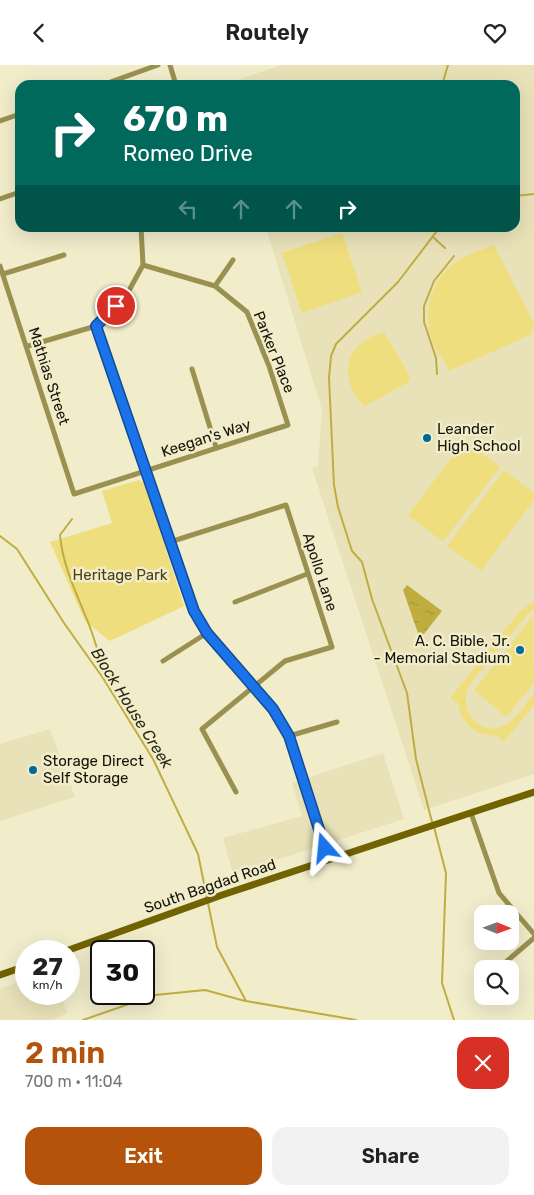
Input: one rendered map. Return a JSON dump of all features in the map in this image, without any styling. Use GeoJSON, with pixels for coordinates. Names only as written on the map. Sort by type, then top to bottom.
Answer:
{"type":"FeatureCollection","features":[{"type":"Feature","properties":{"kind":"main road","name":"South Bagdad Road"},"geometry":{"type":"LineString","coordinates":[[80,946],[222,895],[534,792]]}},
{"type":"Feature","properties":{"kind":"main road"},"geometry":{"type":"LineString","coordinates":[[0,975],[15,970]]}},
{"type":"Feature","properties":{"kind":"street"},"geometry":{"type":"LineString","coordinates":[[116,80],[158,65]]}},
{"type":"Feature","properties":{"kind":"street"},"geometry":{"type":"LineString","coordinates":[[170,65],[174,80]]}},
{"type":"Feature","properties":{"kind":"street"},"geometry":{"type":"LineString","coordinates":[[0,121],[15,116]]}},
{"type":"Feature","properties":{"kind":"street"},"geometry":{"type":"LineString","coordinates":[[0,199],[15,194]]}},
{"type":"Feature","properties":{"kind":"street"},"geometry":{"type":"LineString","coordinates":[[28,346],[96,326],[126,296],[143,265],[141,232]]}},
{"type":"Feature","properties":{"kind":"street"},"geometry":{"type":"LineString","coordinates":[[2,274],[64,255]]}},
{"type":"Feature","properties":{"kind":"street"},"geometry":{"type":"LineString","coordinates":[[215,286],[233,260]]}},
{"type":"Feature","properties":{"kind":"street","name":"Parker Place"},"geometry":{"type":"LineString","coordinates":[[143,265],[215,286],[247,311],[270,366],[288,425]]}},
{"type":"Feature","properties":{"kind":"street","name":"Mathias Street"},"geometry":{"type":"LineString","coordinates":[[0,266],[28,346],[74,494]]}},
{"type":"Feature","properties":{"kind":"street"},"geometry":{"type":"LineString","coordinates":[[96,326],[188,596],[207,633],[273,709],[289,736],[329,860]]}},
{"type":"Feature","properties":{"kind":"street"},"geometry":{"type":"LineString","coordinates":[[192,369],[216,447]]}},
{"type":"Feature","properties":{"kind":"street","name":"Keegan's Way"},"geometry":{"type":"LineString","coordinates":[[74,494],[288,425]]}},
{"type":"Feature","properties":{"kind":"street","name":"Apollo Lane"},"geometry":{"type":"LineString","coordinates":[[170,542],[286,505],[332,647],[285,661],[254,686]]}},
{"type":"Feature","properties":{"kind":"street"},"geometry":{"type":"LineString","coordinates":[[235,603],[307,574]]}},
{"type":"Feature","properties":{"kind":"street"},"geometry":{"type":"LineString","coordinates":[[163,661],[207,633]]}},
{"type":"Feature","properties":{"kind":"street"},"geometry":{"type":"LineString","coordinates":[[236,792],[202,729],[254,686]]}},
{"type":"Feature","properties":{"kind":"street"},"geometry":{"type":"LineString","coordinates":[[289,736],[337,722]]}},
{"type":"Feature","properties":{"kind":"street"},"geometry":{"type":"LineString","coordinates":[[471,813],[499,893],[534,934]]}},
{"type":"Feature","properties":{"kind":"street"},"geometry":{"type":"LineString","coordinates":[[508,960],[534,938]]}},
{"type":"Feature","properties":{"kind":"shaded area","name":"Leander High School"},"geometry":{"type":"Polygon","coordinates":[[[281,65],[534,65],[534,774],[424,810],[312,468],[318,466],[322,410],[267,232],[520,232],[520,80],[238,80],[281,65]]]}},
{"type":"Feature","properties":{"kind":"shaded area","name":"Storage Direct Self Storage"},"geometry":{"type":"Polygon","coordinates":[[[50,729],[75,797],[0,821],[0,744],[50,729]]]}},
{"type":"Feature","properties":{"kind":"shaded area"},"geometry":{"type":"Polygon","coordinates":[[[383,753],[404,819],[233,874],[223,838],[302,816],[292,783],[383,753]]]}},
{"type":"Feature","properties":{"kind":"shaded area"},"geometry":{"type":"Polygon","coordinates":[[[15,983],[15,1005],[64,1005],[67,1013],[52,1020],[0,1020],[0,989],[15,983]]]}},
{"type":"Feature","properties":{"kind":"green space"},"geometry":{"type":"Polygon","coordinates":[[[342,233],[362,292],[302,313],[282,253],[342,233]]]}},
{"type":"Feature","properties":{"kind":"green space"},"geometry":{"type":"Polygon","coordinates":[[[494,245],[534,324],[530,335],[449,371],[434,344],[429,330],[428,319],[431,298],[440,278],[455,263],[464,257],[494,245]]]}},
{"type":"Feature","properties":{"kind":"green space"},"geometry":{"type":"Polygon","coordinates":[[[384,332],[410,376],[409,382],[365,406],[356,398],[351,387],[348,377],[350,359],[353,352],[366,340],[384,332]]]}},
{"type":"Feature","properties":{"kind":"green space"},"geometry":{"type":"Polygon","coordinates":[[[465,440],[500,467],[443,542],[408,515],[465,440]]]}},
{"type":"Feature","properties":{"kind":"green space"},"geometry":{"type":"Polygon","coordinates":[[[504,470],[534,493],[534,500],[481,571],[447,546],[504,470]]]}},
{"type":"Feature","properties":{"kind":"green space","name":"Heritage Park"},"geometry":{"type":"Polygon","coordinates":[[[139,480],[145,484],[184,606],[110,641],[85,621],[50,542],[112,523],[102,491],[139,480]]]}},
{"type":"Feature","properties":{"kind":"green space","name":"A. C. Bible, Jr. - Memorial Stadium"},"geometry":{"type":"Polygon","coordinates":[[[534,601],[534,609],[526,616],[471,683],[467,692],[466,701],[472,718],[486,728],[505,725],[521,711],[534,693],[534,705],[504,742],[498,737],[499,735],[483,734],[471,727],[462,716],[458,701],[456,703],[450,698],[520,611],[534,601]]]}},
{"type":"Feature","properties":{"kind":"green space","name":"A. C. Bible, Jr. - Memorial Stadium"},"geometry":{"type":"Polygon","coordinates":[[[533,616],[534,683],[506,717],[474,690],[533,616]]]}},
{"type":"Feature","properties":{"kind":"water"},"geometry":{"type":"Polygon","coordinates":[[[407,585],[442,611],[420,639],[403,590],[407,585]]]}},
{"type":"Feature","properties":{"kind":"waterway"},"geometry":{"type":"LineString","coordinates":[[444,80],[448,65]]}},
{"type":"Feature","properties":{"kind":"waterway"},"geometry":{"type":"LineString","coordinates":[[520,195],[534,194]]}},
{"type":"Feature","properties":{"kind":"waterway"},"geometry":{"type":"LineString","coordinates":[[432,822],[416,759],[407,693],[372,599],[362,562],[352,551],[338,507],[334,485],[329,378],[331,356],[336,344],[398,282],[436,232]]}},
{"type":"Feature","properties":{"kind":"waterway"},"geometry":{"type":"LineString","coordinates":[[434,238],[445,248]]}},
{"type":"Feature","properties":{"kind":"waterway"},"geometry":{"type":"LineString","coordinates":[[437,374],[436,358],[424,322],[424,306],[434,281],[454,256]]}},
{"type":"Feature","properties":{"kind":"waterway"},"geometry":{"type":"LineString","coordinates":[[72,519],[60,535],[64,560],[91,630],[107,682]]}},
{"type":"Feature","properties":{"kind":"waterway","name":"Block House Creek"},"geometry":{"type":"LineString","coordinates":[[0,536],[17,549],[64,623],[103,678],[153,759],[198,854],[217,947],[246,1001],[356,1020]]}},
{"type":"Feature","properties":{"kind":"waterway"},"geometry":{"type":"LineString","coordinates":[[434,827],[446,873],[442,983],[454,1020]]}},
{"type":"Feature","properties":{"kind":"waterway"},"geometry":{"type":"LineString","coordinates":[[83,1020],[155,995],[205,990],[245,1001]]}},
{"type":"Feature","properties":{"kind":"place","name":"Leander High School"},"geometry":{"type":"Point","coordinates":[427,438]}},
{"type":"Feature","properties":{"kind":"place","name":"A. C. Bible, Jr. - Memorial Stadium"},"geometry":{"type":"Point","coordinates":[520,650]}},
{"type":"Feature","properties":{"kind":"place","name":"Storage Direct Self Storage"},"geometry":{"type":"Point","coordinates":[33,770]}},
{"type":"Feature","properties":{"kind":"route"},"geometry":{"type":"LineString","coordinates":[[116,306],[96,326],[185,589],[194,611],[207,633],[273,709],[289,736],[325,848]]}}]}
